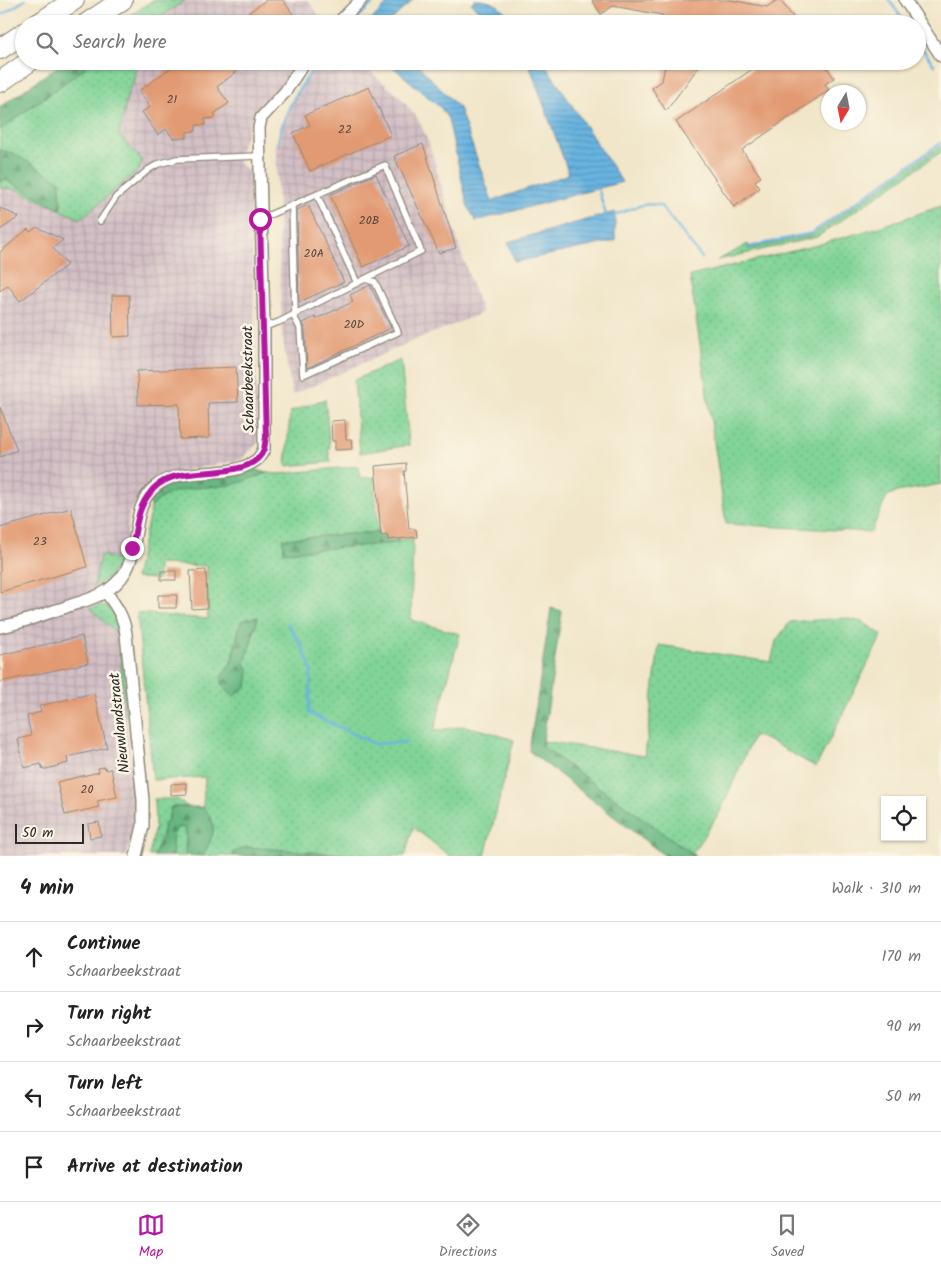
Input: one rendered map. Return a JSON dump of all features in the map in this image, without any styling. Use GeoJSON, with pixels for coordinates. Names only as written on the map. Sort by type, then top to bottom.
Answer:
{"type":"FeatureCollection","features":[{"type":"Feature","properties":{"kind":"highway"},"geometry":{"type":"LineString","coordinates":[[52,15],[74,0]]}},
{"type":"Feature","properties":{"kind":"highway"},"geometry":{"type":"LineString","coordinates":[[100,15],[122,0]]}},
{"type":"Feature","properties":{"kind":"highway"},"geometry":{"type":"LineString","coordinates":[[0,49],[15,40]]}},
{"type":"Feature","properties":{"kind":"highway"},"geometry":{"type":"LineString","coordinates":[[0,82],[17,70]]}},
{"type":"Feature","properties":{"kind":"street"},"geometry":{"type":"LineString","coordinates":[[346,15],[362,0]]}},
{"type":"Feature","properties":{"kind":"street"},"geometry":{"type":"LineString","coordinates":[[905,0],[915,15]]}},
{"type":"Feature","properties":{"kind":"street"},"geometry":{"type":"LineString","coordinates":[[926,33],[941,56]]}},
{"type":"Feature","properties":{"kind":"street","name":"Schaarbeekstraat"},"geometry":{"type":"LineString","coordinates":[[0,628],[106,592],[120,582],[130,563],[140,512],[149,494],[156,486],[169,478],[246,466],[257,461],[264,449],[266,438],[258,156],[259,128],[261,118],[285,92],[299,70]]}},
{"type":"Feature","properties":{"kind":"street","name":"Nieuwlandstraat"},"geometry":{"type":"LineString","coordinates":[[106,592],[120,613],[126,634],[143,800],[143,826],[136,856]]}},
{"type":"Feature","properties":{"kind":"lane"},"geometry":{"type":"LineString","coordinates":[[100,221],[116,197],[158,164],[177,159],[258,156]]}},
{"type":"Feature","properties":{"kind":"lane"},"geometry":{"type":"LineString","coordinates":[[260,219],[385,165],[422,251],[294,315],[264,327]]}},
{"type":"Feature","properties":{"kind":"lane"},"geometry":{"type":"LineString","coordinates":[[317,195],[357,283]]}},
{"type":"Feature","properties":{"kind":"lane"},"geometry":{"type":"LineString","coordinates":[[292,206],[294,315],[300,328],[303,375],[398,332],[376,282],[365,279]]}},
{"type":"Feature","properties":{"kind":"shaded area"},"geometry":{"type":"Polygon","coordinates":[[[185,0],[308,0],[319,15],[164,15],[185,0]]]}},
{"type":"Feature","properties":{"kind":"shaded area"},"geometry":{"type":"Polygon","coordinates":[[[135,70],[292,70],[275,92],[255,111],[240,150],[239,163],[250,173],[258,443],[241,460],[155,476],[129,513],[127,534],[121,560],[100,556],[90,608],[118,634],[134,804],[132,838],[126,856],[0,856],[0,188],[15,189],[80,219],[142,160],[119,135],[128,93],[133,83],[135,70]]]}},
{"type":"Feature","properties":{"kind":"shaded area"},"geometry":{"type":"Polygon","coordinates":[[[314,70],[368,70],[401,98],[418,119],[429,143],[461,253],[482,313],[408,343],[292,395],[282,333],[276,145],[279,144],[284,118],[295,97],[314,70]]]}},
{"type":"Feature","properties":{"kind":"green space"},"geometry":{"type":"Polygon","coordinates":[[[153,0],[185,0],[164,15],[132,15],[153,0]]]}},
{"type":"Feature","properties":{"kind":"green space"},"geometry":{"type":"Polygon","coordinates":[[[52,70],[82,70],[0,130],[0,107],[52,70]]]}},
{"type":"Feature","properties":{"kind":"green space"},"geometry":{"type":"Polygon","coordinates":[[[82,70],[135,70],[133,83],[128,93],[119,135],[142,160],[139,170],[80,219],[15,189],[0,188],[0,130],[82,70]]]}},
{"type":"Feature","properties":{"kind":"green space"},"geometry":{"type":"Polygon","coordinates":[[[941,146],[941,152],[817,237],[718,260],[748,244],[749,249],[813,235],[941,146]]]}},
{"type":"Feature","properties":{"kind":"green space"},"geometry":{"type":"Polygon","coordinates":[[[0,150],[13,153],[60,181],[61,209],[6,180],[0,181],[0,150]]]}},
{"type":"Feature","properties":{"kind":"green space"},"geometry":{"type":"Polygon","coordinates":[[[941,206],[941,484],[896,492],[887,496],[871,532],[726,524],[690,276],[817,245],[941,206]]]}},
{"type":"Feature","properties":{"kind":"green space"},"geometry":{"type":"Polygon","coordinates":[[[401,360],[409,445],[360,453],[354,380],[401,360]]]}},
{"type":"Feature","properties":{"kind":"green space"},"geometry":{"type":"Polygon","coordinates":[[[325,399],[330,449],[328,449],[331,462],[286,466],[290,412],[325,399]]]}},
{"type":"Feature","properties":{"kind":"green space"},"geometry":{"type":"Polygon","coordinates":[[[359,466],[360,478],[374,477],[378,532],[283,539],[284,551],[398,542],[398,540],[413,539],[411,620],[460,634],[434,731],[464,726],[514,740],[485,856],[450,856],[413,827],[405,856],[360,856],[246,847],[234,852],[233,856],[203,856],[213,831],[211,820],[203,807],[205,777],[153,780],[137,613],[208,619],[207,566],[158,564],[158,579],[135,578],[151,508],[158,500],[169,493],[184,489],[249,478],[267,473],[279,474],[359,466]],[[258,618],[241,621],[231,663],[226,669],[249,673],[245,663],[258,618]]]}},
{"type":"Feature","properties":{"kind":"green space"},"geometry":{"type":"Polygon","coordinates":[[[254,469],[267,473],[230,485],[177,491],[159,500],[151,508],[149,500],[173,482],[234,474],[254,469]]]}},
{"type":"Feature","properties":{"kind":"green space"},"geometry":{"type":"Polygon","coordinates":[[[378,532],[380,536],[397,534],[398,543],[284,552],[283,539],[378,532]]]}},
{"type":"Feature","properties":{"kind":"green space"},"geometry":{"type":"Polygon","coordinates":[[[100,555],[121,560],[108,578],[94,587],[100,555]]]}},
{"type":"Feature","properties":{"kind":"green space"},"geometry":{"type":"Polygon","coordinates":[[[100,605],[108,607],[119,622],[129,712],[125,713],[118,634],[90,608],[100,605]]]}},
{"type":"Feature","properties":{"kind":"green space"},"geometry":{"type":"Polygon","coordinates":[[[551,608],[562,611],[542,747],[696,856],[665,856],[529,751],[551,608]]]}},
{"type":"Feature","properties":{"kind":"green space"},"geometry":{"type":"Polygon","coordinates":[[[258,617],[245,663],[249,673],[247,686],[233,697],[223,686],[221,677],[231,663],[241,621],[258,617]]]}},
{"type":"Feature","properties":{"kind":"green space"},"geometry":{"type":"Polygon","coordinates":[[[845,618],[863,622],[882,635],[816,767],[772,742],[754,735],[720,812],[692,853],[542,747],[543,741],[645,756],[659,645],[771,662],[776,641],[790,622],[845,618]]]}},
{"type":"Feature","properties":{"kind":"green space"},"geometry":{"type":"Polygon","coordinates":[[[154,799],[177,799],[188,807],[171,807],[154,856],[149,856],[155,827],[154,799]]]}},
{"type":"Feature","properties":{"kind":"green space"},"geometry":{"type":"Polygon","coordinates":[[[171,807],[203,807],[212,820],[212,836],[203,856],[186,855],[186,831],[185,828],[178,827],[172,841],[174,856],[154,856],[162,839],[164,825],[168,821],[171,807]]]}},
{"type":"Feature","properties":{"kind":"green space"},"geometry":{"type":"Polygon","coordinates":[[[178,827],[185,828],[187,856],[174,856],[172,841],[178,827]]]}},
{"type":"Feature","properties":{"kind":"green space"},"geometry":{"type":"Polygon","coordinates":[[[246,847],[360,856],[233,856],[234,852],[246,847]]]}},
{"type":"Feature","properties":{"kind":"water"},"geometry":{"type":"Polygon","coordinates":[[[391,0],[413,0],[397,15],[376,15],[391,0]]]}},
{"type":"Feature","properties":{"kind":"water"},"geometry":{"type":"Polygon","coordinates":[[[474,0],[488,1],[498,6],[508,15],[482,15],[471,3],[474,0]]]}},
{"type":"Feature","properties":{"kind":"water"},"geometry":{"type":"Polygon","coordinates":[[[397,70],[423,70],[459,108],[492,201],[569,174],[531,70],[549,70],[622,182],[476,221],[468,207],[448,119],[441,108],[397,70]]]}},
{"type":"Feature","properties":{"kind":"water"},"geometry":{"type":"Polygon","coordinates":[[[615,212],[615,241],[515,262],[508,242],[615,212]]]}},
{"type":"Feature","properties":{"kind":"building"},"geometry":{"type":"Polygon","coordinates":[[[266,0],[283,0],[294,15],[245,15],[266,0]]]}},
{"type":"Feature","properties":{"kind":"building"},"geometry":{"type":"Polygon","coordinates":[[[592,0],[731,0],[767,7],[780,0],[791,15],[662,15],[613,6],[601,14],[592,0]]]}},
{"type":"Feature","properties":{"kind":"building"},"geometry":{"type":"Polygon","coordinates":[[[168,70],[239,70],[217,87],[229,103],[215,113],[215,118],[205,119],[206,125],[196,125],[196,131],[187,132],[187,138],[173,138],[166,129],[158,135],[142,112],[150,107],[139,91],[168,70]]]}},
{"type":"Feature","properties":{"kind":"building"},"geometry":{"type":"Polygon","coordinates":[[[664,70],[696,70],[666,111],[652,88],[662,81],[664,70]]]}},
{"type":"Feature","properties":{"kind":"building"},"geometry":{"type":"Polygon","coordinates":[[[751,70],[828,70],[834,78],[826,85],[821,85],[821,96],[742,150],[761,177],[755,181],[760,188],[734,207],[676,122],[751,70]]]}},
{"type":"Feature","properties":{"kind":"building"},"geometry":{"type":"Polygon","coordinates":[[[369,87],[391,135],[310,171],[293,133],[310,125],[305,115],[369,87]]]}},
{"type":"Feature","properties":{"kind":"building"},"geometry":{"type":"Polygon","coordinates":[[[423,144],[456,248],[439,253],[394,156],[423,144]]]}},
{"type":"Feature","properties":{"kind":"building"},"geometry":{"type":"Polygon","coordinates":[[[376,174],[409,246],[363,267],[330,195],[376,174]]]}},
{"type":"Feature","properties":{"kind":"building"},"geometry":{"type":"Polygon","coordinates":[[[308,205],[344,282],[299,302],[297,210],[308,205]]]}},
{"type":"Feature","properties":{"kind":"building"},"geometry":{"type":"Polygon","coordinates":[[[0,208],[19,217],[0,230],[0,208]]]}},
{"type":"Feature","properties":{"kind":"building"},"geometry":{"type":"Polygon","coordinates":[[[37,227],[63,240],[53,248],[67,265],[20,301],[8,285],[0,291],[0,252],[28,229],[30,232],[37,227]]]}},
{"type":"Feature","properties":{"kind":"building"},"geometry":{"type":"Polygon","coordinates":[[[370,285],[391,328],[307,368],[305,328],[303,323],[353,302],[350,295],[370,285]]]}},
{"type":"Feature","properties":{"kind":"building"},"geometry":{"type":"Polygon","coordinates":[[[112,295],[129,295],[130,336],[113,337],[112,295]]]}},
{"type":"Feature","properties":{"kind":"building"},"geometry":{"type":"Polygon","coordinates":[[[236,367],[238,402],[208,403],[209,438],[180,439],[179,404],[138,405],[137,371],[236,367]]]}},
{"type":"Feature","properties":{"kind":"building"},"geometry":{"type":"Polygon","coordinates":[[[0,407],[17,450],[0,457],[0,407]]]}},
{"type":"Feature","properties":{"kind":"building"},"geometry":{"type":"Polygon","coordinates":[[[345,420],[346,439],[351,439],[352,449],[335,450],[335,441],[332,441],[331,421],[345,420]]]}},
{"type":"Feature","properties":{"kind":"building"},"geometry":{"type":"Polygon","coordinates":[[[406,463],[406,471],[404,471],[409,529],[416,529],[417,537],[388,540],[387,535],[381,536],[375,466],[406,463]]]}},
{"type":"Feature","properties":{"kind":"building"},"geometry":{"type":"Polygon","coordinates":[[[71,508],[87,567],[0,592],[0,528],[71,508]]]}},
{"type":"Feature","properties":{"kind":"building"},"geometry":{"type":"Polygon","coordinates":[[[206,570],[207,608],[192,609],[190,571],[206,570]]]}},
{"type":"Feature","properties":{"kind":"building"},"geometry":{"type":"Polygon","coordinates":[[[161,571],[176,571],[176,580],[161,580],[161,571]]]}},
{"type":"Feature","properties":{"kind":"building"},"geometry":{"type":"Polygon","coordinates":[[[158,595],[177,595],[176,608],[158,608],[158,595]]]}},
{"type":"Feature","properties":{"kind":"building"},"geometry":{"type":"Polygon","coordinates":[[[82,636],[88,663],[0,682],[0,655],[82,636]]]}},
{"type":"Feature","properties":{"kind":"building"},"geometry":{"type":"Polygon","coordinates":[[[94,693],[107,748],[67,757],[68,763],[43,770],[41,764],[24,768],[18,739],[31,736],[27,716],[41,712],[39,706],[94,693]]]}},
{"type":"Feature","properties":{"kind":"building"},"geometry":{"type":"Polygon","coordinates":[[[105,767],[106,770],[111,769],[117,797],[97,801],[99,807],[65,815],[57,782],[99,772],[98,768],[105,767]]]}},
{"type":"Feature","properties":{"kind":"building"},"geometry":{"type":"Polygon","coordinates":[[[186,783],[187,794],[171,795],[171,784],[186,783]]]}},
{"type":"Feature","properties":{"kind":"building"},"geometry":{"type":"Polygon","coordinates":[[[99,822],[101,836],[90,838],[88,824],[99,822]]]}},
{"type":"Feature","properties":{"kind":"waterway"},"geometry":{"type":"LineString","coordinates":[[0,16],[25,0]]}},
{"type":"Feature","properties":{"kind":"waterway"},"geometry":{"type":"LineString","coordinates":[[360,15],[376,0]]}},
{"type":"Feature","properties":{"kind":"waterway"},"geometry":{"type":"LineString","coordinates":[[889,0],[900,15]]}},
{"type":"Feature","properties":{"kind":"waterway"},"geometry":{"type":"LineString","coordinates":[[926,54],[934,65]]}},
{"type":"Feature","properties":{"kind":"waterway"},"geometry":{"type":"LineString","coordinates":[[278,143],[280,131],[288,110],[313,70]]}},
{"type":"Feature","properties":{"kind":"waterway"},"geometry":{"type":"LineString","coordinates":[[749,247],[812,233],[941,143]]}},
{"type":"Feature","properties":{"kind":"waterway"},"geometry":{"type":"LineString","coordinates":[[598,188],[606,215]]}},
{"type":"Feature","properties":{"kind":"waterway"},"geometry":{"type":"LineString","coordinates":[[615,215],[649,204],[661,206],[702,258]]}},
{"type":"Feature","properties":{"kind":"waterway"},"geometry":{"type":"LineString","coordinates":[[287,623],[302,646],[311,670],[309,713],[375,744],[406,742]]}},
{"type":"Feature","properties":{"kind":"route"},"geometry":{"type":"LineString","coordinates":[[132,548],[140,512],[144,502],[156,486],[169,478],[246,466],[257,461],[264,449],[266,438],[260,219]]}}]}
